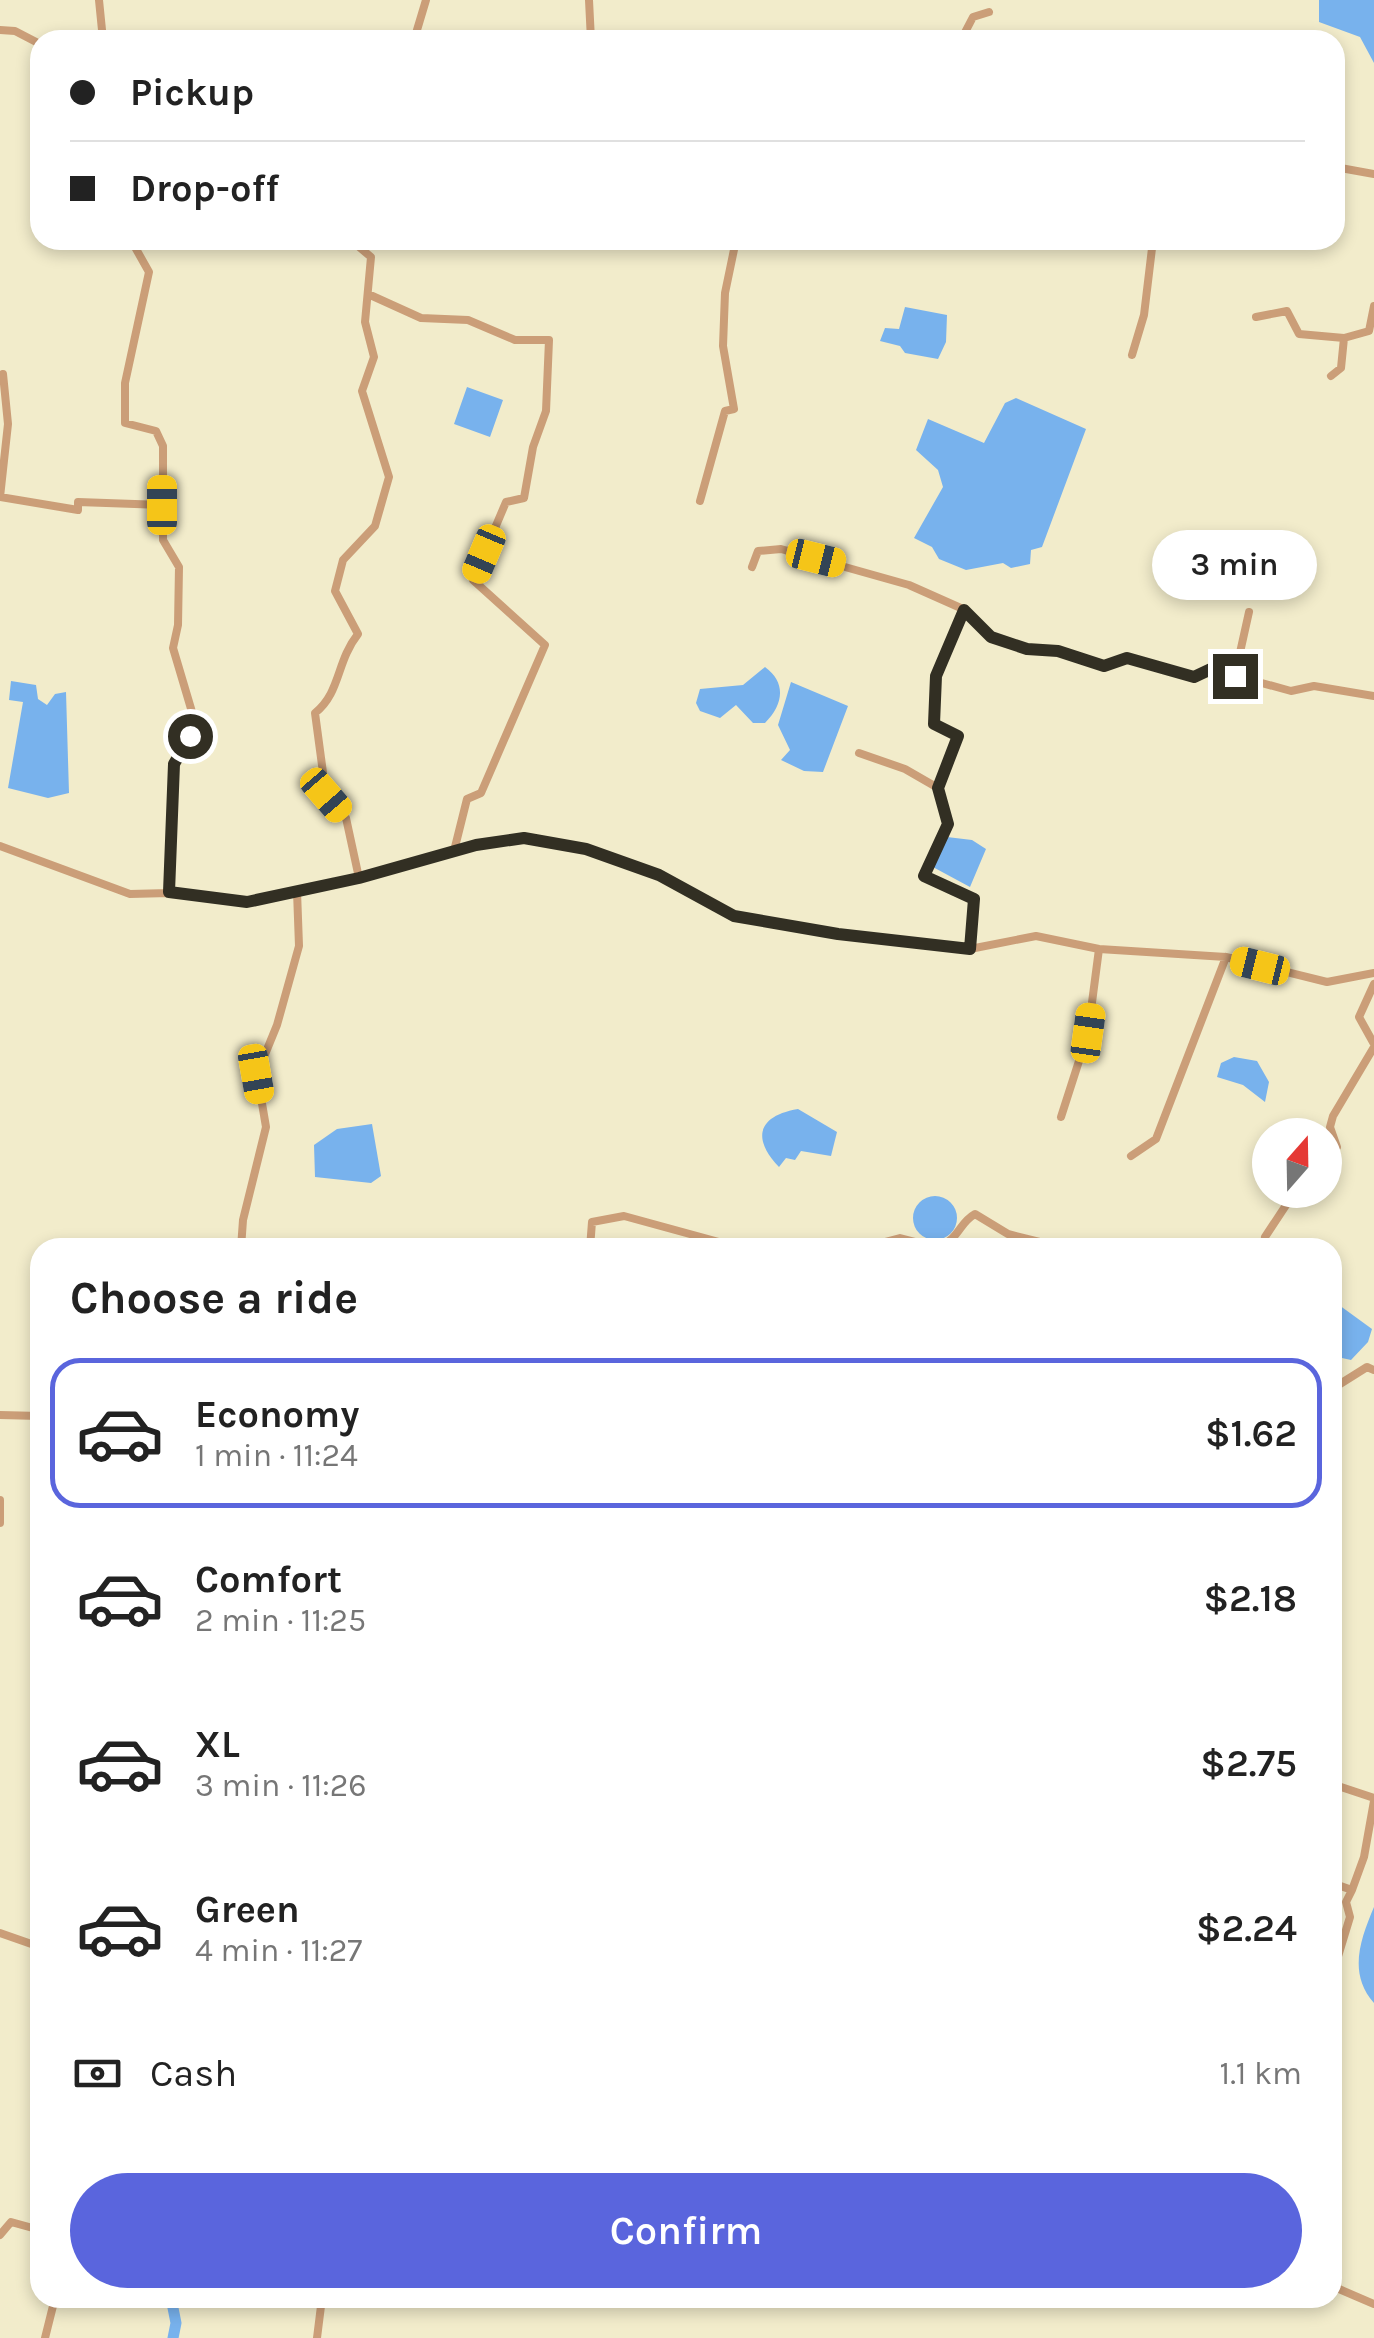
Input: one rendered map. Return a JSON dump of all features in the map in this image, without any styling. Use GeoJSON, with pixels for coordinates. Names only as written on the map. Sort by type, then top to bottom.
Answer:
{"type":"FeatureCollection","features":[{"type":"Feature","properties":{"kind":"street"},"geometry":{"type":"LineString","coordinates":[[100,0],[102,30]]}},
{"type":"Feature","properties":{"kind":"street"},"geometry":{"type":"LineString","coordinates":[[417,30],[426,0]]}},
{"type":"Feature","properties":{"kind":"street"},"geometry":{"type":"LineString","coordinates":[[588,0],[591,30]]}},
{"type":"Feature","properties":{"kind":"street"},"geometry":{"type":"LineString","coordinates":[[966,30],[973,17],[989,12]]}},
{"type":"Feature","properties":{"kind":"street"},"geometry":{"type":"LineString","coordinates":[[0,30],[15,31],[30,39]]}},
{"type":"Feature","properties":{"kind":"street"},"geometry":{"type":"LineString","coordinates":[[1345,170],[1374,174]]}},
{"type":"Feature","properties":{"kind":"street"},"geometry":{"type":"LineString","coordinates":[[136,250],[148,272],[124,383],[126,423],[156,432],[162,446],[162,540],[179,567],[178,624],[172,648],[192,712],[190,736],[174,764],[169,892]]}},
{"type":"Feature","properties":{"kind":"street"},"geometry":{"type":"LineString","coordinates":[[359,878],[346,818],[326,795],[316,713],[331,700],[342,654],[358,634],[335,591],[343,560],[376,526],[389,477],[362,391],[374,357],[365,322],[372,256],[364,250]]}},
{"type":"Feature","properties":{"kind":"street"},"geometry":{"type":"LineString","coordinates":[[700,501],[725,411],[734,409],[723,346],[725,292],[734,250]]}},
{"type":"Feature","properties":{"kind":"street"},"geometry":{"type":"LineString","coordinates":[[1132,355],[1144,315],[1151,250]]}},
{"type":"Feature","properties":{"kind":"street"},"geometry":{"type":"LineString","coordinates":[[368,294],[420,318],[468,320],[515,340],[550,340],[546,411],[533,446],[524,498],[506,502],[473,580],[545,645],[481,793],[467,799],[454,851]]}},
{"type":"Feature","properties":{"kind":"street"},"geometry":{"type":"LineString","coordinates":[[1256,317],[1287,311],[1299,334],[1344,338],[1369,331],[1374,306]]}},
{"type":"Feature","properties":{"kind":"street"},"geometry":{"type":"LineString","coordinates":[[1331,376],[1341,368],[1344,338]]}},
{"type":"Feature","properties":{"kind":"street"},"geometry":{"type":"LineString","coordinates":[[3,374],[8,424],[0,497],[78,510],[78,502],[162,505]]}},
{"type":"Feature","properties":{"kind":"street"},"geometry":{"type":"LineString","coordinates":[[752,567],[758,551],[781,549],[909,585],[964,610],[991,637],[1027,649],[1058,651],[1104,666],[1127,658],[1194,677],[1211,669],[1291,691],[1314,686],[1374,696]]}},
{"type":"Feature","properties":{"kind":"street"},"geometry":{"type":"LineString","coordinates":[[964,610],[936,676],[934,724],[958,736],[938,788],[948,824],[924,876],[974,899],[970,949]]}},
{"type":"Feature","properties":{"kind":"street"},"geometry":{"type":"LineString","coordinates":[[1235,676],[1249,612]]}},
{"type":"Feature","properties":{"kind":"street"},"geometry":{"type":"LineString","coordinates":[[859,753],[905,768],[938,788]]}},
{"type":"Feature","properties":{"kind":"street"},"geometry":{"type":"LineString","coordinates":[[0,846],[130,894],[169,892],[247,902],[359,878],[454,851],[524,838],[586,849],[659,875],[734,916],[838,934],[970,949],[1036,936],[1100,949],[1226,957],[1327,982],[1374,973]]}},
{"type":"Feature","properties":{"kind":"street"},"geometry":{"type":"LineString","coordinates":[[242,1238],[266,1127],[256,1074],[277,1025],[299,946],[297,891]]}},
{"type":"Feature","properties":{"kind":"street"},"geometry":{"type":"LineString","coordinates":[[1061,1117],[1088,1033],[1100,949]]}},
{"type":"Feature","properties":{"kind":"street"},"geometry":{"type":"LineString","coordinates":[[1131,1156],[1156,1139],[1226,957]]}},
{"type":"Feature","properties":{"kind":"street"},"geometry":{"type":"LineString","coordinates":[[1332,1118],[1374,1045],[1359,1017],[1374,984]]}},
{"type":"Feature","properties":{"kind":"street"},"geometry":{"type":"LineString","coordinates":[[1264,1237],[1284,1208]]}},
{"type":"Feature","properties":{"kind":"street"},"geometry":{"type":"LineString","coordinates":[[958,1238],[966,1218],[975,1214],[1008,1234],[1024,1238]]}},
{"type":"Feature","properties":{"kind":"street"},"geometry":{"type":"LineString","coordinates":[[591,1238],[592,1222],[624,1216],[704,1238]]}},
{"type":"Feature","properties":{"kind":"street"},"geometry":{"type":"LineString","coordinates":[[1342,1383],[1367,1367],[1374,1370]]}},
{"type":"Feature","properties":{"kind":"street"},"geometry":{"type":"LineString","coordinates":[[0,1416],[30,1416]]}},
{"type":"Feature","properties":{"kind":"street"},"geometry":{"type":"LineString","coordinates":[[0,1500],[0,1523]]}},
{"type":"Feature","properties":{"kind":"street"},"geometry":{"type":"LineString","coordinates":[[1342,1788],[1374,1799],[1364,1858],[1346,1902],[1350,1917],[1342,1943]]}},
{"type":"Feature","properties":{"kind":"street"},"geometry":{"type":"LineString","coordinates":[[1342,1886],[1352,1890]]}},
{"type":"Feature","properties":{"kind":"street"},"geometry":{"type":"LineString","coordinates":[[0,1934],[30,1944]]}},
{"type":"Feature","properties":{"kind":"street"},"geometry":{"type":"LineString","coordinates":[[0,2235],[12,2222],[30,2227]]}},
{"type":"Feature","properties":{"kind":"street"},"geometry":{"type":"LineString","coordinates":[[1342,2290],[1374,2304]]}},
{"type":"Feature","properties":{"kind":"street"},"geometry":{"type":"LineString","coordinates":[[45,2338],[52,2308]]}},
{"type":"Feature","properties":{"kind":"street"},"geometry":{"type":"LineString","coordinates":[[317,2338],[321,2308]]}},
{"type":"Feature","properties":{"kind":"water"},"geometry":{"type":"Polygon","coordinates":[[[1319,0],[1374,0],[1374,63],[1360,37],[1319,22],[1319,0]]]}},
{"type":"Feature","properties":{"kind":"water"},"geometry":{"type":"Polygon","coordinates":[[[905,307],[947,315],[946,342],[938,359],[905,353],[900,346],[880,341],[885,328],[899,329],[905,307]]]}},
{"type":"Feature","properties":{"kind":"water"},"geometry":{"type":"Polygon","coordinates":[[[467,387],[503,400],[490,437],[454,424],[467,387]]]}},
{"type":"Feature","properties":{"kind":"water"},"geometry":{"type":"Polygon","coordinates":[[[1016,398],[1086,429],[1042,547],[1031,550],[1030,564],[1011,568],[1003,563],[966,570],[939,559],[932,547],[914,538],[943,487],[938,470],[916,450],[928,419],[984,443],[1005,403],[1016,398]]]}},
{"type":"Feature","properties":{"kind":"water"},"geometry":{"type":"Polygon","coordinates":[[[765,667],[777,680],[780,694],[776,709],[765,723],[753,723],[736,705],[720,718],[700,711],[696,703],[700,689],[743,685],[765,667]]]}},
{"type":"Feature","properties":{"kind":"water"},"geometry":{"type":"Polygon","coordinates":[[[11,681],[36,685],[38,699],[47,705],[55,694],[66,692],[69,793],[48,798],[8,788],[23,702],[9,700],[11,681]]]}},
{"type":"Feature","properties":{"kind":"water"},"geometry":{"type":"Polygon","coordinates":[[[791,682],[848,706],[823,772],[804,771],[781,760],[790,750],[778,725],[791,682]]]}},
{"type":"Feature","properties":{"kind":"water"},"geometry":{"type":"Polygon","coordinates":[[[947,837],[972,840],[986,849],[970,887],[931,866],[947,837]]]}},
{"type":"Feature","properties":{"kind":"water"},"geometry":{"type":"Polygon","coordinates":[[[1234,1057],[1257,1061],[1269,1082],[1265,1102],[1243,1085],[1217,1077],[1221,1063],[1234,1057]]]}},
{"type":"Feature","properties":{"kind":"water"},"geometry":{"type":"Polygon","coordinates":[[[798,1109],[837,1132],[831,1156],[801,1151],[795,1160],[786,1158],[779,1167],[765,1147],[763,1130],[774,1117],[798,1109]]]}},
{"type":"Feature","properties":{"kind":"water"},"geometry":{"type":"Polygon","coordinates":[[[372,1124],[381,1176],[371,1183],[315,1177],[314,1145],[337,1129],[372,1124]]]}},
{"type":"Feature","properties":{"kind":"water"},"geometry":{"type":"Polygon","coordinates":[[[926,1197],[944,1197],[956,1209],[956,1227],[945,1238],[925,1238],[914,1227],[914,1209],[926,1197]]]}},
{"type":"Feature","properties":{"kind":"water"},"geometry":{"type":"Polygon","coordinates":[[[1342,1307],[1372,1329],[1368,1342],[1351,1360],[1342,1358],[1342,1307]]]}},
{"type":"Feature","properties":{"kind":"water"},"geometry":{"type":"Polygon","coordinates":[[[1374,1907],[1374,2003],[1361,1980],[1359,1956],[1374,1907]]]}},
{"type":"Feature","properties":{"kind":"waterway"},"geometry":{"type":"LineString","coordinates":[[173,2308],[173,2338]]}},
{"type":"Feature","properties":{"kind":"route"},"geometry":{"type":"LineString","coordinates":[[190,736],[174,764],[169,892],[247,902],[359,878],[476,845],[524,838],[586,849],[659,875],[695,891],[734,916],[838,934],[970,949],[974,899],[924,876],[948,824],[938,788],[958,736],[934,724],[936,676],[964,610],[991,637],[1027,649],[1058,651],[1104,666],[1127,658],[1194,677],[1211,669],[1235,676]]}}]}
